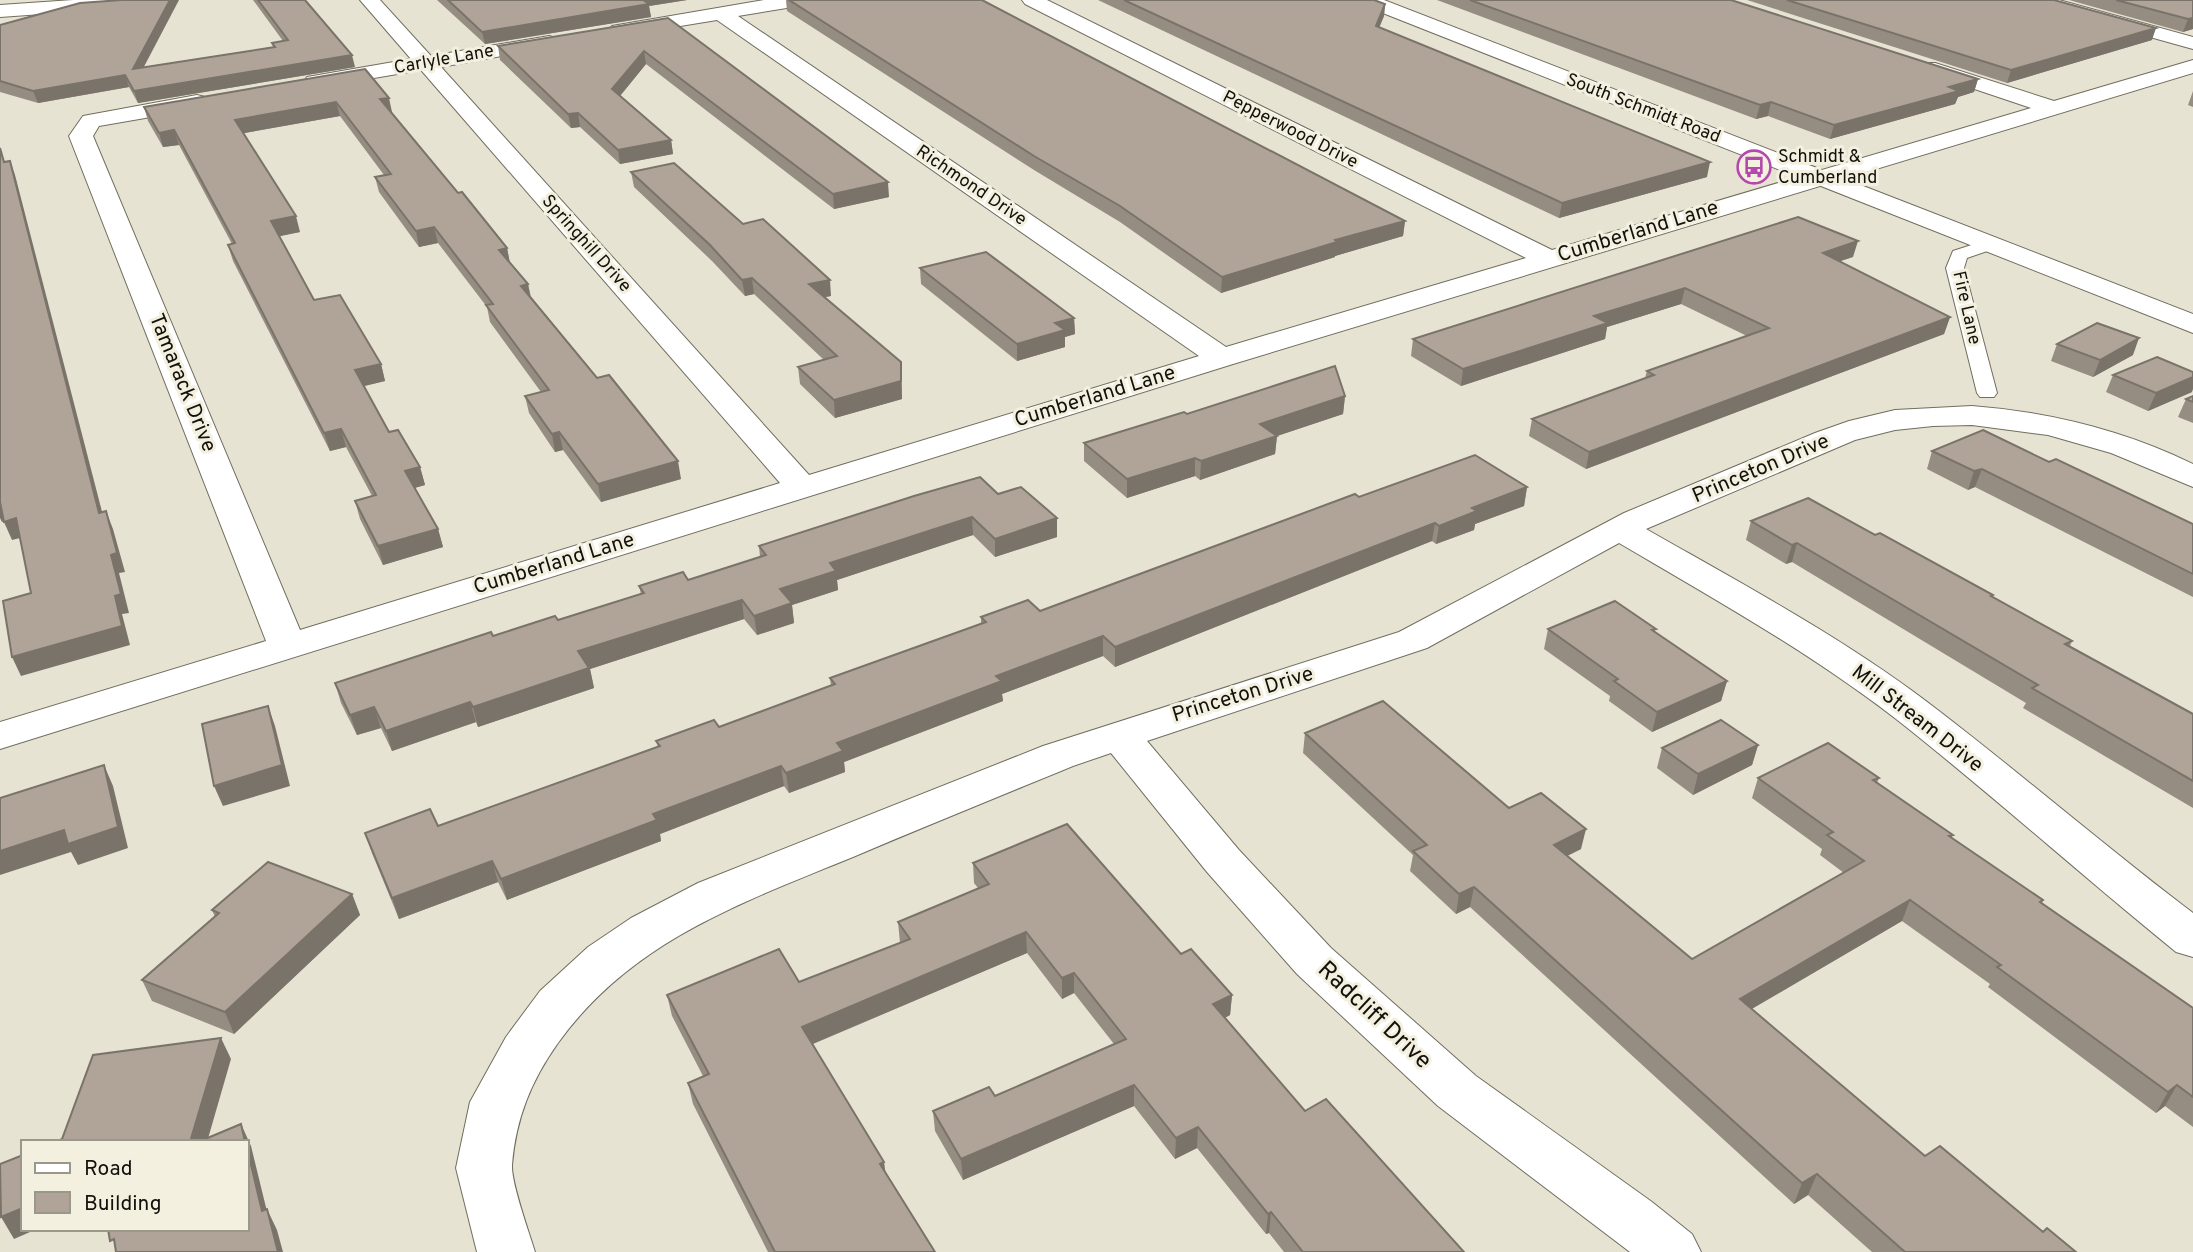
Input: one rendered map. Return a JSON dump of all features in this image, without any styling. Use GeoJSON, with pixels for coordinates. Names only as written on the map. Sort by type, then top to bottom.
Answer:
{"type":"FeatureCollection","features":[{"type":"Feature","properties":{"kind":"street"},"geometry":{"type":"LineString","coordinates":[[0,11],[154,0]]}},
{"type":"Feature","properties":{"kind":"street","name":"Springhill Drive"},"geometry":{"type":"LineString","coordinates":[[370,0],[802,487]]}},
{"type":"Feature","properties":{"kind":"street"},"geometry":{"type":"LineString","coordinates":[[600,34],[799,0]]}},
{"type":"Feature","properties":{"kind":"street","name":"Pepperwood Drive"},"geometry":{"type":"LineString","coordinates":[[1032,0],[1549,259]]}},
{"type":"Feature","properties":{"kind":"street","name":"South Schmidt Road"},"geometry":{"type":"LineString","coordinates":[[1367,0],[2193,324]]}},
{"type":"Feature","properties":{"kind":"street"},"geometry":{"type":"LineString","coordinates":[[2038,0],[2193,43]]}},
{"type":"Feature","properties":{"kind":"street"},"geometry":{"type":"LineString","coordinates":[[52,30],[70,6]]}},
{"type":"Feature","properties":{"kind":"street","name":"Richmond Drive"},"geometry":{"type":"LineString","coordinates":[[720,13],[1222,358]]}},
{"type":"Feature","properties":{"kind":"street","name":"Carlyle Lane"},"geometry":{"type":"LineString","coordinates":[[290,86],[573,38]]}},
{"type":"Feature","properties":{"kind":"street"},"geometry":{"type":"LineString","coordinates":[[1913,62],[2055,108]]}},
{"type":"Feature","properties":{"kind":"street","name":"Cumberland Lane"},"geometry":{"type":"LineString","coordinates":[[0,736],[1222,358],[2193,66]]}},
{"type":"Feature","properties":{"kind":"street","name":"Tamarack Drive"},"geometry":{"type":"LineString","coordinates":[[223,98],[91,121],[81,136],[288,647]]}},
{"type":"Feature","properties":{"kind":"street","name":"Princeton Drive"},"geometry":{"type":"LineString","coordinates":[[506,1252],[484,1168],[497,1102],[524,1051],[558,1005],[605,960],[648,930],[715,895],[1058,756],[1413,640],[1620,528],[1845,433],[1892,421],[1993,406],[2140,451],[2193,477]]}},
{"type":"Feature","properties":{"kind":"street","name":"Mill Stream Drive"},"geometry":{"type":"LineString","coordinates":[[1620,528],[1726,589],[1852,668],[1924,720],[2097,864],[2193,939]]}},
{"type":"Feature","properties":{"kind":"street","name":"Radcliff Drive"},"geometry":{"type":"LineString","coordinates":[[1119,735],[1223,861],[1314,961],[1457,1091],[1632,1219],[1672,1252]]}},
{"type":"Feature","properties":{"kind":"lane","name":"Fire Lane"},"geometry":{"type":"LineString","coordinates":[[1990,244],[1959,255],[1955,268],[1993,406]]}},
{"type":"Feature","properties":{"kind":"building"},"geometry":{"type":"Polygon","coordinates":[[[170,0],[133,69],[275,47],[272,43],[288,40],[258,0],[305,0],[352,55],[134,91],[125,75],[33,91],[0,81],[0,25],[80,3],[170,0]]]}},
{"type":"Feature","properties":{"kind":"building"},"geometry":{"type":"Polygon","coordinates":[[[448,0],[643,0],[649,4],[482,32],[448,0]]]}},
{"type":"Feature","properties":{"kind":"building"},"geometry":{"type":"Polygon","coordinates":[[[789,0],[982,0],[1405,221],[1335,240],[1337,242],[1222,277],[1120,206],[1034,156],[789,0]]]}},
{"type":"Feature","properties":{"kind":"building"},"geometry":{"type":"Polygon","coordinates":[[[1124,0],[1374,0],[1385,4],[1376,26],[1710,162],[1562,203],[1124,0]]]}},
{"type":"Feature","properties":{"kind":"building"},"geometry":{"type":"Polygon","coordinates":[[[1470,0],[1731,0],[1978,79],[1949,87],[1959,91],[1834,125],[1771,102],[1760,105],[1470,0]]]}},
{"type":"Feature","properties":{"kind":"building"},"geometry":{"type":"Polygon","coordinates":[[[1787,0],[2054,0],[2156,28],[2011,70],[1787,0]]]}},
{"type":"Feature","properties":{"kind":"building"},"geometry":{"type":"Polygon","coordinates":[[[2116,0],[2193,0],[2193,18],[2188,19],[2116,0]]]}},
{"type":"Feature","properties":{"kind":"building"},"geometry":{"type":"Polygon","coordinates":[[[668,18],[888,182],[833,194],[644,51],[612,89],[671,140],[618,150],[578,113],[568,114],[498,46],[668,18]]]}},
{"type":"Feature","properties":{"kind":"building"},"geometry":{"type":"Polygon","coordinates":[[[365,69],[389,98],[380,99],[507,248],[499,250],[528,284],[521,286],[597,378],[609,375],[678,461],[598,484],[559,432],[552,434],[525,396],[549,390],[486,305],[493,304],[434,227],[416,231],[375,177],[391,174],[336,102],[235,120],[296,216],[271,221],[314,300],[340,295],[381,364],[355,370],[389,432],[398,430],[420,467],[405,471],[438,529],[378,546],[355,501],[376,495],[341,429],[324,433],[228,245],[235,243],[174,130],[159,133],[144,107],[365,69]]]}},
{"type":"Feature","properties":{"kind":"building"},"geometry":{"type":"Polygon","coordinates":[[[0,148],[4,162],[10,161],[99,513],[106,511],[117,553],[111,555],[121,594],[115,596],[122,626],[12,657],[3,601],[31,593],[16,518],[4,522],[0,502],[0,148]]]}},
{"type":"Feature","properties":{"kind":"building"},"geometry":{"type":"Polygon","coordinates":[[[674,163],[743,224],[763,219],[830,280],[809,284],[901,362],[901,381],[834,400],[798,367],[837,356],[752,278],[742,280],[710,245],[631,172],[674,163]]]}},
{"type":"Feature","properties":{"kind":"building"},"geometry":{"type":"Polygon","coordinates":[[[1798,217],[1858,241],[1823,253],[1950,317],[1589,452],[1532,419],[1654,375],[1647,371],[1769,328],[1685,288],[1594,316],[1608,323],[1463,369],[1413,339],[1798,217]]]}},
{"type":"Feature","properties":{"kind":"building"},"geometry":{"type":"Polygon","coordinates":[[[986,252],[1074,318],[1055,323],[1065,330],[1017,344],[920,268],[986,252]]]}},
{"type":"Feature","properties":{"kind":"building"},"geometry":{"type":"Polygon","coordinates":[[[2097,323],[2139,338],[2100,360],[2057,344],[2097,323]]]}},
{"type":"Feature","properties":{"kind":"building"},"geometry":{"type":"Polygon","coordinates":[[[2157,357],[2193,372],[2193,377],[2156,393],[2113,375],[2157,357]]]}},
{"type":"Feature","properties":{"kind":"building"},"geometry":{"type":"Polygon","coordinates":[[[1335,366],[1345,396],[1260,424],[1277,436],[1201,461],[1195,458],[1127,479],[1084,443],[1184,412],[1187,414],[1335,366]]]}},
{"type":"Feature","properties":{"kind":"building"},"geometry":{"type":"Polygon","coordinates":[[[1983,430],[2049,462],[2056,459],[2193,524],[2193,574],[1982,469],[1974,471],[1932,451],[1983,430]]]}},
{"type":"Feature","properties":{"kind":"building"},"geometry":{"type":"Polygon","coordinates":[[[1475,455],[1527,487],[1472,508],[1477,511],[1439,526],[1435,523],[1115,647],[1103,636],[996,676],[1002,681],[837,743],[843,751],[786,773],[781,766],[653,814],[657,820],[501,879],[492,861],[392,898],[365,833],[430,809],[438,826],[660,746],[656,741],[714,720],[719,727],[835,684],[830,678],[986,622],[981,617],[1028,600],[1040,611],[1355,494],[1359,497],[1475,455]]]}},
{"type":"Feature","properties":{"kind":"building"},"geometry":{"type":"Polygon","coordinates":[[[980,477],[998,494],[1021,487],[1057,518],[995,539],[972,517],[830,563],[836,571],[780,589],[792,603],[754,616],[742,600],[578,651],[589,668],[473,707],[470,702],[386,731],[374,707],[350,715],[335,683],[491,632],[493,636],[555,616],[558,620],[644,593],[639,586],[683,572],[688,580],[766,555],[759,546],[980,477]]]}},
{"type":"Feature","properties":{"kind":"building"},"geometry":{"type":"Polygon","coordinates":[[[1808,498],[1875,535],[1880,533],[1993,595],[1991,596],[2072,641],[2065,644],[2193,714],[2193,781],[2032,688],[2038,685],[1797,543],[1792,545],[1751,521],[1808,498]]]}},
{"type":"Feature","properties":{"kind":"building"},"geometry":{"type":"Polygon","coordinates":[[[1615,601],[1727,681],[1657,712],[1614,681],[1618,679],[1548,629],[1615,601]]]}},
{"type":"Feature","properties":{"kind":"building"},"geometry":{"type":"Polygon","coordinates":[[[1383,701],[1509,808],[1541,793],[1586,829],[1554,845],[1692,959],[1864,861],[1827,835],[1833,832],[1758,778],[1828,743],[1879,778],[1873,780],[1953,835],[1949,836],[2193,1008],[2193,1097],[2177,1085],[2168,1092],[1997,967],[2001,965],[1910,900],[1740,999],[1925,1156],[1940,1146],[2043,1232],[2047,1228],[2076,1252],[1905,1252],[1817,1174],[1802,1183],[1474,887],[1459,894],[1413,851],[1427,845],[1305,733],[1383,701]]]}},
{"type":"Feature","properties":{"kind":"building"},"geometry":{"type":"Polygon","coordinates":[[[268,706],[282,765],[214,786],[202,724],[268,706]]]}},
{"type":"Feature","properties":{"kind":"building"},"geometry":{"type":"Polygon","coordinates":[[[1721,720],[1758,745],[1698,774],[1662,748],[1721,720]]]}},
{"type":"Feature","properties":{"kind":"building"},"geometry":{"type":"Polygon","coordinates":[[[104,765],[118,827],[68,844],[64,830],[0,851],[0,798],[104,765]]]}},
{"type":"Feature","properties":{"kind":"building"},"geometry":{"type":"Polygon","coordinates":[[[1067,824],[1181,954],[1191,949],[1232,995],[1213,1004],[1305,1111],[1326,1099],[1464,1252],[1303,1252],[1271,1212],[1268,1214],[1198,1127],[1176,1138],[1134,1085],[961,1159],[933,1111],[989,1087],[995,1096],[1126,1039],[1074,973],[1062,978],[1026,932],[802,1027],[884,1162],[880,1164],[935,1252],[775,1252],[688,1083],[709,1074],[667,995],[779,949],[799,982],[910,939],[898,922],[989,884],[973,863],[1067,824]]]}},
{"type":"Feature","properties":{"kind":"building"},"geometry":{"type":"Polygon","coordinates":[[[268,862],[352,894],[225,1012],[142,980],[219,913],[212,910],[268,862]]]}},
{"type":"Feature","properties":{"kind":"building"},"geometry":{"type":"Polygon","coordinates":[[[221,1038],[191,1140],[60,1140],[93,1055],[221,1038]]]}},
{"type":"Feature","properties":{"kind":"building"},"geometry":{"type":"Polygon","coordinates":[[[241,1124],[245,1140],[203,1140],[241,1124]]]}},
{"type":"Feature","properties":{"kind":"building"},"geometry":{"type":"Polygon","coordinates":[[[248,1152],[262,1211],[267,1209],[278,1252],[116,1252],[114,1239],[110,1241],[108,1231],[248,1231],[248,1152]]]}},
{"type":"Feature","properties":{"kind":"building"},"geometry":{"type":"Polygon","coordinates":[[[21,1156],[21,1209],[1,1217],[0,1164],[21,1156]]]}},
{"type":"Feature","properties":{"kind":"place","name":"Schmidt & Cumberland"},"geometry":{"type":"Point","coordinates":[1754,167]}}]}
